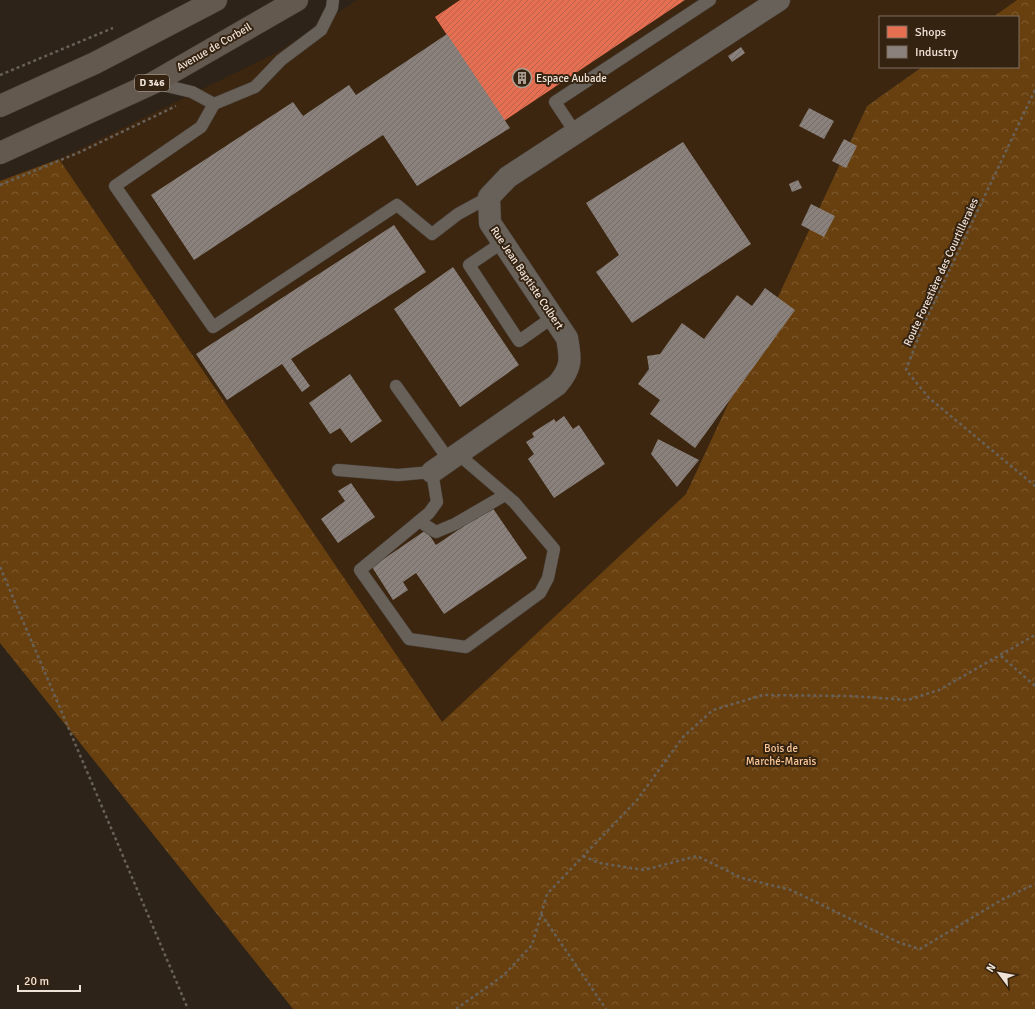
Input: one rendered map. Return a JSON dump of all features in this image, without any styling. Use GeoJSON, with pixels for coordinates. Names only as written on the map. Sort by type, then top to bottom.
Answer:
{"type":"FeatureCollection","features":[{"type":"Feature","properties":{"kind":"main road"},"geometry":{"type":"LineString","coordinates":[[0,106],[95,63],[216,0]]}},
{"type":"Feature","properties":{"kind":"main road","name":"Avenue de Corbeil"},"geometry":{"type":"LineString","coordinates":[[0,153],[153,83],[297,0]]}},
{"type":"Feature","properties":{"kind":"street"},"geometry":{"type":"LineString","coordinates":[[489,197],[508,177],[779,0]]}},
{"type":"Feature","properties":{"kind":"street","name":"Rue Jean Baptiste Colbert"},"geometry":{"type":"LineString","coordinates":[[446,462],[557,384],[565,375],[571,359],[567,338],[490,223],[489,197]]}},
{"type":"Feature","properties":{"kind":"lane"},"geometry":{"type":"LineString","coordinates":[[333,0],[332,8],[321,30],[281,60],[255,87],[214,104],[201,127],[115,186],[213,327],[397,205],[432,234],[458,214],[489,197]]}},
{"type":"Feature","properties":{"kind":"lane"},"geometry":{"type":"LineString","coordinates":[[575,132],[555,102],[710,0]]}},
{"type":"Feature","properties":{"kind":"lane"},"geometry":{"type":"LineString","coordinates":[[153,83],[192,92],[214,104]]}},
{"type":"Feature","properties":{"kind":"lane"},"geometry":{"type":"LineString","coordinates":[[504,242],[469,265],[519,341],[553,317]]}},
{"type":"Feature","properties":{"kind":"lane"},"geometry":{"type":"LineString","coordinates":[[396,386],[446,462],[505,495],[514,502],[554,549],[548,578],[540,593],[466,647],[409,639],[360,570],[429,513],[437,502],[446,462]]}},
{"type":"Feature","properties":{"kind":"lane"},"geometry":{"type":"LineString","coordinates":[[338,470],[398,475],[446,462]]}},
{"type":"Feature","properties":{"kind":"lane"},"geometry":{"type":"LineString","coordinates":[[419,521],[436,532],[455,524],[505,495]]}},
{"type":"Feature","properties":{"kind":"path"},"geometry":{"type":"LineString","coordinates":[[0,75],[119,25]]}},
{"type":"Feature","properties":{"kind":"path","name":"Route Forestière des Courtilleraies"},"geometry":{"type":"LineString","coordinates":[[1035,90],[922,328],[906,370],[929,398],[1035,486]]}},
{"type":"Feature","properties":{"kind":"path"},"geometry":{"type":"LineString","coordinates":[[0,567],[188,1009]]}},
{"type":"Feature","properties":{"kind":"path"},"geometry":{"type":"LineString","coordinates":[[456,1009],[504,975],[532,944],[547,894],[637,800],[684,737],[713,710],[763,695],[852,696],[908,700],[939,690],[1035,635]]}},
{"type":"Feature","properties":{"kind":"path"},"geometry":{"type":"LineString","coordinates":[[1000,656],[1035,686]]}},
{"type":"Feature","properties":{"kind":"path"},"geometry":{"type":"LineString","coordinates":[[584,856],[599,863],[644,870],[697,856],[742,878],[791,890],[900,943],[920,949],[1003,899],[1035,884]]}},
{"type":"Feature","properties":{"kind":"path"},"geometry":{"type":"LineString","coordinates":[[541,913],[606,1009]]}},
{"type":"Feature","properties":{"kind":"shaded area"},"geometry":{"type":"Polygon","coordinates":[[[357,0],[1017,0],[994,16],[879,16],[879,68],[921,68],[867,106],[686,494],[442,723],[59,159],[278,52],[357,0]]]}},
{"type":"Feature","properties":{"kind":"green space","name":"Bois de Marché-Marais"},"geometry":{"type":"Polygon","coordinates":[[[1017,0],[1035,0],[1035,1009],[293,1009],[0,643],[0,181],[59,159],[442,722],[686,494],[867,106],[921,68],[1019,68],[1019,16],[994,16],[1017,0]]]}},
{"type":"Feature","properties":{"kind":"building: Shops","name":"Espace Aubade"},"geometry":{"type":"Polygon","coordinates":[[[460,0],[685,0],[504,121],[435,17],[460,0]]]}},
{"type":"Feature","properties":{"kind":"building: Industry"},"geometry":{"type":"Polygon","coordinates":[[[447,34],[510,128],[417,186],[383,135],[194,260],[151,195],[293,102],[303,116],[349,85],[356,95],[447,34]]]}},
{"type":"Feature","properties":{"kind":"building: Industry"},"geometry":{"type":"Polygon","coordinates":[[[741,47],[745,53],[732,62],[728,56],[741,47]]]}},
{"type":"Feature","properties":{"kind":"building: Industry"},"geometry":{"type":"Polygon","coordinates":[[[809,108],[834,121],[824,139],[799,126],[809,108]]]}},
{"type":"Feature","properties":{"kind":"building: Industry"},"geometry":{"type":"Polygon","coordinates":[[[844,139],[857,146],[846,168],[832,161],[844,139]]]}},
{"type":"Feature","properties":{"kind":"building: Industry"},"geometry":{"type":"Polygon","coordinates":[[[683,142],[751,244],[632,323],[596,272],[619,255],[586,203],[683,142]]]}},
{"type":"Feature","properties":{"kind":"building: Industry"},"geometry":{"type":"Polygon","coordinates":[[[798,180],[802,188],[792,192],[789,184],[798,180]]]}},
{"type":"Feature","properties":{"kind":"building: Industry"},"geometry":{"type":"Polygon","coordinates":[[[811,204],[835,216],[824,237],[801,225],[811,204]]]}},
{"type":"Feature","properties":{"kind":"building: Industry"},"geometry":{"type":"Polygon","coordinates":[[[394,225],[426,272],[291,359],[310,386],[302,392],[282,364],[227,400],[196,354],[394,225]]]}},
{"type":"Feature","properties":{"kind":"building: Industry"},"geometry":{"type":"Polygon","coordinates":[[[453,267],[519,365],[460,407],[394,309],[453,267]]]}},
{"type":"Feature","properties":{"kind":"building: Industry"},"geometry":{"type":"Polygon","coordinates":[[[765,288],[795,310],[695,448],[650,414],[660,400],[638,384],[649,369],[647,356],[660,354],[682,323],[704,339],[737,295],[752,306],[765,288]]]}},
{"type":"Feature","properties":{"kind":"building: Industry"},"geometry":{"type":"Polygon","coordinates":[[[350,374],[382,421],[351,443],[340,428],[330,434],[309,403],[350,374]]]}},
{"type":"Feature","properties":{"kind":"building: Industry"},"geometry":{"type":"Polygon","coordinates":[[[564,416],[573,429],[579,425],[605,464],[554,498],[528,459],[534,454],[526,442],[534,437],[532,433],[554,419],[556,422],[564,416]]]}},
{"type":"Feature","properties":{"kind":"building: Industry"},"geometry":{"type":"Polygon","coordinates":[[[658,439],[699,460],[677,487],[651,454],[658,439]]]}},
{"type":"Feature","properties":{"kind":"building: Industry"},"geometry":{"type":"Polygon","coordinates":[[[351,483],[375,517],[338,543],[321,519],[345,501],[338,491],[351,483]]]}},
{"type":"Feature","properties":{"kind":"building: Industry"},"geometry":{"type":"Polygon","coordinates":[[[492,507],[527,558],[444,614],[416,573],[403,582],[408,590],[393,600],[372,567],[426,530],[436,545],[492,507]]]}},
{"type":"Feature","properties":{"kind":"place","name":"Espace Aubade"},"geometry":{"type":"Point","coordinates":[522,78]}}]}
